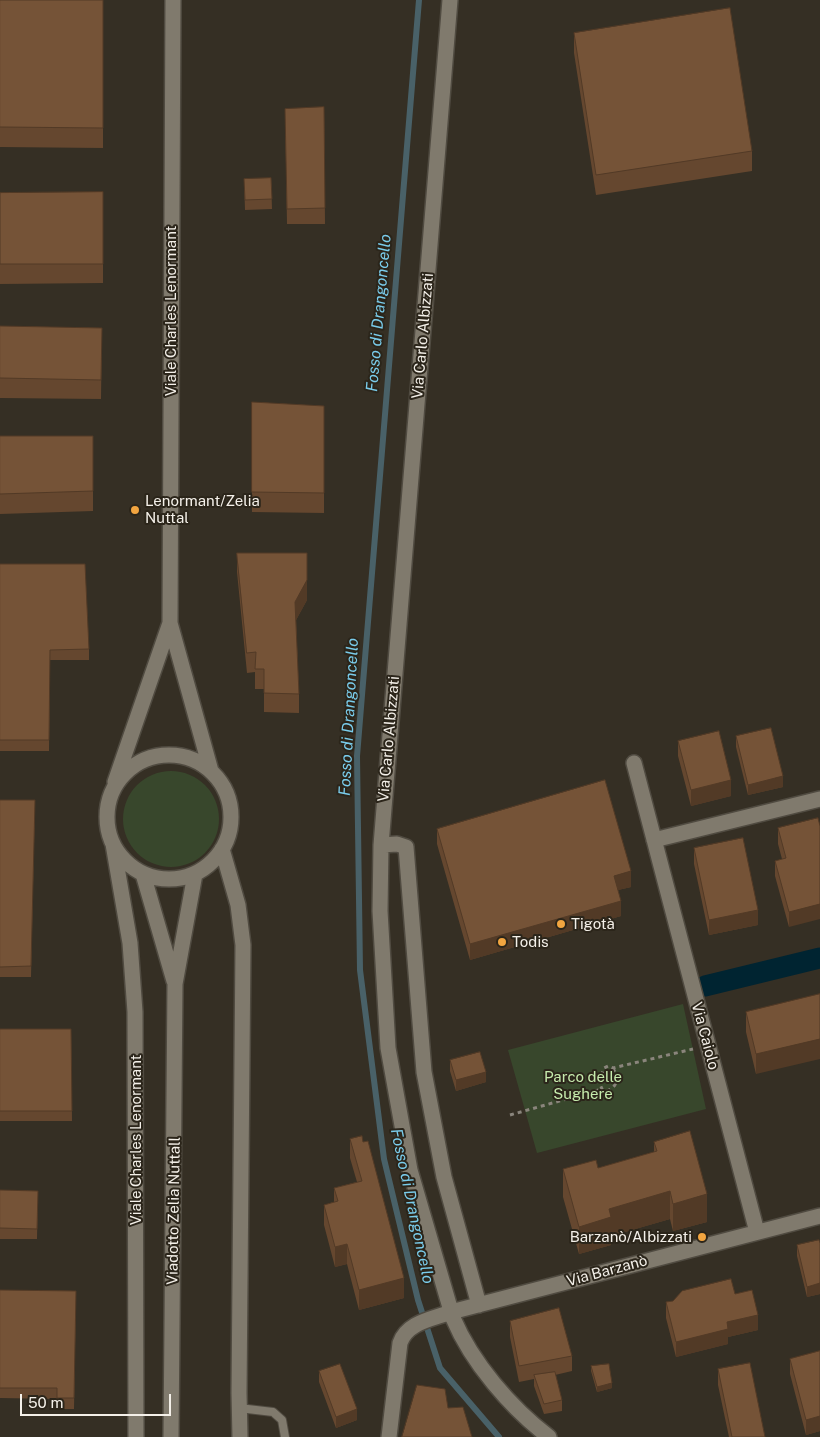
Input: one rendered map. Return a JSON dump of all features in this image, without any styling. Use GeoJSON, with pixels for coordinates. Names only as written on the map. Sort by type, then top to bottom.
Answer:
{"type":"FeatureCollection","features":[{"type":"Feature","properties":{"kind":"street","name":"Viale Charles Lenormant"},"geometry":{"type":"LineString","coordinates":[[172,0],[170,623],[211,771]]}},
{"type":"Feature","properties":{"kind":"street","name":"Via Carlo Albizzati"},"geometry":{"type":"LineString","coordinates":[[450,0],[381,845],[380,911],[388,1048],[410,1170],[446,1314],[497,1386],[518,1411],[549,1437]]}},
{"type":"Feature","properties":{"kind":"street","name":"Viale Charles Lenormant"},"geometry":{"type":"LineString","coordinates":[[112,791],[170,623]]}},
{"type":"Feature","properties":{"kind":"street"},"geometry":{"type":"LineString","coordinates":[[176,755],[195,760],[211,771],[224,788],[230,808],[230,829],[222,849],[210,864],[195,874],[178,879],[160,879],[143,874],[126,862],[113,844],[107,818],[112,791],[123,775],[138,763],[156,756],[176,755]]}},
{"type":"Feature","properties":{"kind":"street","name":"Via Caiolo"},"geometry":{"type":"LineString","coordinates":[[634,763],[757,1232]]}},
{"type":"Feature","properties":{"kind":"street"},"geometry":{"type":"LineString","coordinates":[[654,840],[820,799]]}},
{"type":"Feature","properties":{"kind":"street","name":"Viale Charles Lenormant"},"geometry":{"type":"LineString","coordinates":[[113,844],[130,943],[135,1012],[136,1437]]}},
{"type":"Feature","properties":{"kind":"street"},"geometry":{"type":"LineString","coordinates":[[381,845],[397,844],[406,848],[424,1072],[444,1177],[479,1304]]}},
{"type":"Feature","properties":{"kind":"street"},"geometry":{"type":"LineString","coordinates":[[222,849],[240,913],[243,945],[240,1437]]}},
{"type":"Feature","properties":{"kind":"street","name":"Viadotto Zelia Nuttall"},"geometry":{"type":"LineString","coordinates":[[143,874],[175,984]]}},
{"type":"Feature","properties":{"kind":"street","name":"Viadotto Zelia Nuttall"},"geometry":{"type":"LineString","coordinates":[[171,1437],[176,1053],[175,984],[195,874]]}},
{"type":"Feature","properties":{"kind":"street","name":"Via Barzanò"},"geometry":{"type":"LineString","coordinates":[[389,1437],[400,1343],[405,1332],[417,1324],[479,1304],[820,1216]]}},
{"type":"Feature","properties":{"kind":"lane"},"geometry":{"type":"LineString","coordinates":[[239,1408],[273,1412],[282,1420],[285,1437]]}},
{"type":"Feature","properties":{"kind":"path"},"geometry":{"type":"LineString","coordinates":[[602,1090],[599,1082],[604,1068],[608,1066],[613,1068],[708,1046]]}},
{"type":"Feature","properties":{"kind":"path"},"geometry":{"type":"LineString","coordinates":[[510,1115],[602,1090],[612,1089],[617,1075],[613,1068]]}},
{"type":"Feature","properties":{"kind":"green space"},"geometry":{"type":"Polygon","coordinates":[[[171,771],[189,775],[205,785],[215,801],[219,819],[215,837],[205,853],[189,863],[171,867],[153,863],[137,853],[127,837],[123,819],[127,801],[137,785],[153,775],[171,771]]]}},
{"type":"Feature","properties":{"kind":"green space","name":"Parco delle Sughere"},"geometry":{"type":"Polygon","coordinates":[[[683,1004],[706,1109],[537,1153],[508,1050],[683,1004]]]}},
{"type":"Feature","properties":{"kind":"building"},"geometry":{"type":"Polygon","coordinates":[[[0,0],[103,0],[103,128],[0,127],[0,0]]]}},
{"type":"Feature","properties":{"kind":"building"},"geometry":{"type":"Polygon","coordinates":[[[730,8],[752,151],[596,175],[574,33],[730,8]]]}},
{"type":"Feature","properties":{"kind":"building"},"geometry":{"type":"Polygon","coordinates":[[[324,107],[325,208],[287,209],[285,109],[324,107]]]}},
{"type":"Feature","properties":{"kind":"building"},"geometry":{"type":"Polygon","coordinates":[[[271,178],[272,199],[245,200],[244,179],[271,178]]]}},
{"type":"Feature","properties":{"kind":"building"},"geometry":{"type":"Polygon","coordinates":[[[103,192],[103,264],[0,264],[0,193],[103,192]]]}},
{"type":"Feature","properties":{"kind":"building"},"geometry":{"type":"Polygon","coordinates":[[[0,326],[102,328],[101,380],[0,378],[0,326]]]}},
{"type":"Feature","properties":{"kind":"building"},"geometry":{"type":"Polygon","coordinates":[[[252,402],[324,406],[324,493],[252,492],[252,402]]]}},
{"type":"Feature","properties":{"kind":"building"},"geometry":{"type":"Polygon","coordinates":[[[0,436],[93,436],[93,491],[0,494],[0,436]]]}},
{"type":"Feature","properties":{"kind":"building"},"geometry":{"type":"Polygon","coordinates":[[[237,553],[307,553],[307,580],[295,602],[299,694],[264,693],[264,669],[255,669],[256,652],[247,653],[237,553]]]}},
{"type":"Feature","properties":{"kind":"building"},"geometry":{"type":"Polygon","coordinates":[[[0,564],[85,564],[89,649],[50,650],[49,740],[0,740],[0,564]]]}},
{"type":"Feature","properties":{"kind":"building"},"geometry":{"type":"Polygon","coordinates":[[[771,728],[783,776],[748,785],[736,736],[771,728]]]}},
{"type":"Feature","properties":{"kind":"building"},"geometry":{"type":"Polygon","coordinates":[[[719,731],[731,780],[691,790],[678,741],[719,731]]]}},
{"type":"Feature","properties":{"kind":"building"},"geometry":{"type":"Polygon","coordinates":[[[605,780],[631,871],[614,876],[621,901],[470,944],[437,829],[605,780]]]}},
{"type":"Feature","properties":{"kind":"building"},"geometry":{"type":"Polygon","coordinates":[[[0,800],[35,800],[31,966],[0,967],[0,800]]]}},
{"type":"Feature","properties":{"kind":"building"},"geometry":{"type":"Polygon","coordinates":[[[818,818],[820,826],[820,904],[789,912],[775,861],[786,858],[778,828],[818,818]]]}},
{"type":"Feature","properties":{"kind":"building"},"geometry":{"type":"Polygon","coordinates":[[[743,838],[758,910],[709,920],[694,848],[743,838]]]}},
{"type":"Feature","properties":{"kind":"building"},"geometry":{"type":"Polygon","coordinates":[[[820,994],[820,1039],[756,1054],[746,1012],[820,994]]]}},
{"type":"Feature","properties":{"kind":"building"},"geometry":{"type":"Polygon","coordinates":[[[0,1029],[71,1029],[72,1111],[0,1111],[0,1029]]]}},
{"type":"Feature","properties":{"kind":"building"},"geometry":{"type":"Polygon","coordinates":[[[480,1052],[486,1072],[456,1080],[450,1060],[480,1052]]]}},
{"type":"Feature","properties":{"kind":"building"},"geometry":{"type":"Polygon","coordinates":[[[690,1131],[707,1194],[673,1204],[670,1191],[609,1209],[611,1217],[579,1227],[563,1169],[596,1160],[598,1168],[657,1151],[654,1142],[690,1131]]]}},
{"type":"Feature","properties":{"kind":"building"},"geometry":{"type":"Polygon","coordinates":[[[362,1136],[363,1142],[368,1141],[404,1278],[359,1290],[347,1244],[335,1247],[324,1205],[338,1201],[334,1188],[362,1181],[350,1139],[362,1136]]]}},
{"type":"Feature","properties":{"kind":"building"},"geometry":{"type":"Polygon","coordinates":[[[0,1190],[38,1191],[37,1229],[0,1228],[0,1190]]]}},
{"type":"Feature","properties":{"kind":"building"},"geometry":{"type":"Polygon","coordinates":[[[819,1240],[820,1283],[807,1287],[797,1245],[819,1240]]]}},
{"type":"Feature","properties":{"kind":"building"},"geometry":{"type":"Polygon","coordinates":[[[731,1279],[735,1294],[752,1290],[758,1315],[727,1322],[728,1329],[676,1342],[666,1302],[673,1301],[682,1291],[731,1279]]]}},
{"type":"Feature","properties":{"kind":"building"},"geometry":{"type":"Polygon","coordinates":[[[0,1290],[76,1291],[74,1398],[57,1398],[57,1388],[0,1388],[0,1290]]]}},
{"type":"Feature","properties":{"kind":"building"},"geometry":{"type":"Polygon","coordinates":[[[559,1308],[572,1356],[519,1366],[510,1321],[559,1308]]]}},
{"type":"Feature","properties":{"kind":"building"},"geometry":{"type":"Polygon","coordinates":[[[820,1351],[820,1416],[806,1420],[790,1359],[820,1351]]]}},
{"type":"Feature","properties":{"kind":"building"},"geometry":{"type":"Polygon","coordinates":[[[750,1363],[765,1437],[732,1437],[718,1369],[750,1363]]]}},
{"type":"Feature","properties":{"kind":"building"},"geometry":{"type":"Polygon","coordinates":[[[340,1364],[357,1409],[336,1417],[319,1371],[340,1364]]]}},
{"type":"Feature","properties":{"kind":"building"},"geometry":{"type":"Polygon","coordinates":[[[609,1364],[612,1383],[597,1387],[591,1366],[609,1364]]]}},
{"type":"Feature","properties":{"kind":"building"},"geometry":{"type":"Polygon","coordinates":[[[555,1372],[562,1400],[544,1404],[534,1375],[555,1372]]]}},
{"type":"Feature","properties":{"kind":"building"},"geometry":{"type":"Polygon","coordinates":[[[417,1385],[445,1389],[448,1408],[463,1407],[472,1437],[402,1437],[417,1385]]]}},
{"type":"Feature","properties":{"kind":"waterway","name":"Fosso di Drangoncello"},"geometry":{"type":"LineString","coordinates":[[419,0],[357,756],[360,970],[384,1159],[418,1300],[440,1368],[499,1437]]}},
{"type":"Feature","properties":{"kind":"waterway"},"geometry":{"type":"LineString","coordinates":[[705,986],[820,958]]}},
{"type":"Feature","properties":{"kind":"place","name":"Lenormant/Zelia Nuttal"},"geometry":{"type":"Point","coordinates":[135,510]}},
{"type":"Feature","properties":{"kind":"place","name":"Tigotà"},"geometry":{"type":"Point","coordinates":[561,924]}},
{"type":"Feature","properties":{"kind":"place","name":"Todis"},"geometry":{"type":"Point","coordinates":[502,942]}},
{"type":"Feature","properties":{"kind":"place","name":"Barzanò/Albizzati"},"geometry":{"type":"Point","coordinates":[702,1237]}}]}
